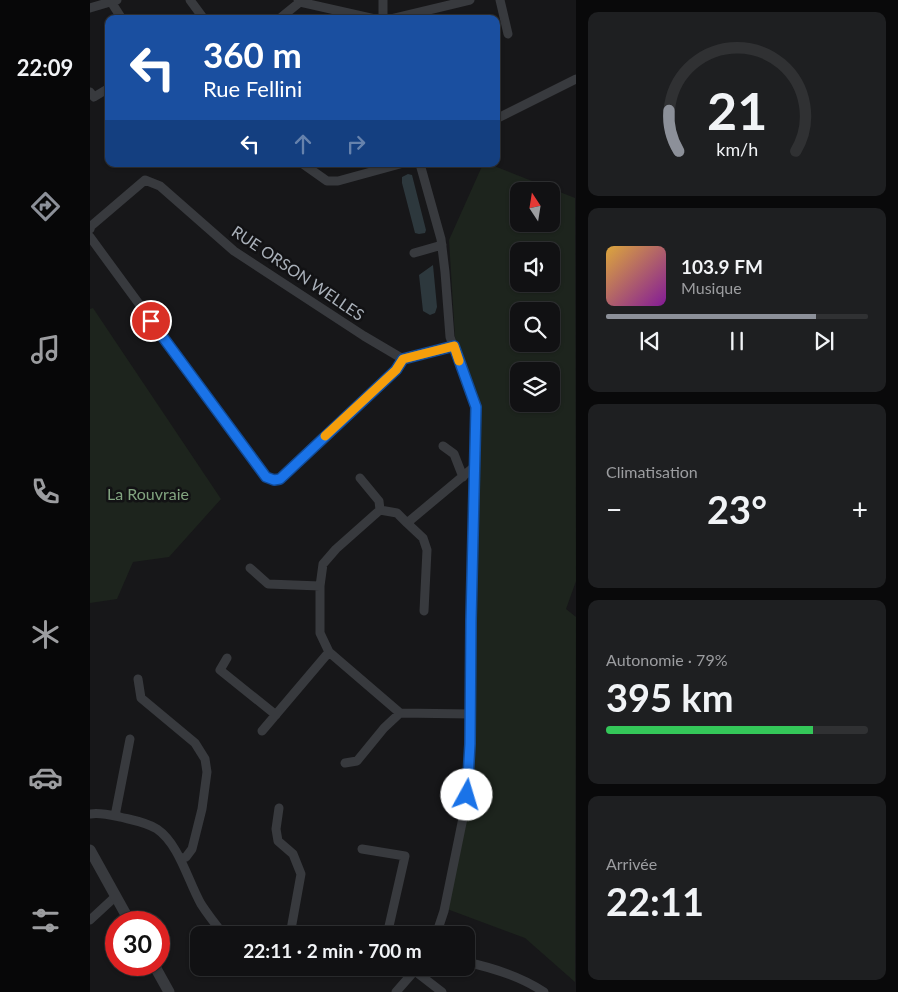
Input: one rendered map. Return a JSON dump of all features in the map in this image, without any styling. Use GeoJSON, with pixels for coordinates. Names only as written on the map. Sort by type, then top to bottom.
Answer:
{"type":"FeatureCollection","features":[{"type":"Feature","properties":{"kind":"street"},"geometry":{"type":"LineString","coordinates":[[190,0],[201,15]]}},
{"type":"Feature","properties":{"kind":"street"},"geometry":{"type":"LineString","coordinates":[[383,0],[383,15]]}},
{"type":"Feature","properties":{"kind":"street"},"geometry":{"type":"LineString","coordinates":[[407,15],[470,0]]}},
{"type":"Feature","properties":{"kind":"street"},"geometry":{"type":"LineString","coordinates":[[500,0],[508,34]]}},
{"type":"Feature","properties":{"kind":"street"},"geometry":{"type":"LineString","coordinates":[[90,8],[113,1],[120,15]]}},
{"type":"Feature","properties":{"kind":"street"},"geometry":{"type":"LineString","coordinates":[[283,15],[299,1],[358,15]]}},
{"type":"Feature","properties":{"kind":"street"},"geometry":{"type":"LineString","coordinates":[[500,117],[576,79]]}},
{"type":"Feature","properties":{"kind":"street"},"geometry":{"type":"LineString","coordinates":[[90,92],[94,97],[105,90]]}},
{"type":"Feature","properties":{"kind":"street"},"geometry":{"type":"LineString","coordinates":[[308,167],[327,181],[338,181],[389,167]]}},
{"type":"Feature","properties":{"kind":"street"},"geometry":{"type":"LineString","coordinates":[[421,167],[442,245],[448,321],[454,346],[476,407],[469,779],[464,813],[444,911],[439,926]]}},
{"type":"Feature","properties":{"kind":"street","name":"RUE ORSON WELLES"},"geometry":{"type":"LineString","coordinates":[[90,229],[91,226],[145,180],[160,186],[234,251],[364,336],[403,359]]}},
{"type":"Feature","properties":{"kind":"street"},"geometry":{"type":"LineString","coordinates":[[91,242],[266,477],[274,480],[280,479],[396,370],[403,359],[454,346]]}},
{"type":"Feature","properties":{"kind":"street"},"geometry":{"type":"LineString","coordinates":[[414,253],[442,245]]}},
{"type":"Feature","properties":{"kind":"street"},"geometry":{"type":"LineString","coordinates":[[443,446],[454,454],[462,476]]}},
{"type":"Feature","properties":{"kind":"street"},"geometry":{"type":"LineString","coordinates":[[408,523],[474,467]]}},
{"type":"Feature","properties":{"kind":"street"},"geometry":{"type":"LineString","coordinates":[[360,478],[379,501],[380,510]]}},
{"type":"Feature","properties":{"kind":"street"},"geometry":{"type":"LineString","coordinates":[[380,510],[336,548],[323,564],[320,586],[320,633],[328,652],[400,713],[470,714]]}},
{"type":"Feature","properties":{"kind":"street"},"geometry":{"type":"LineString","coordinates":[[380,510],[397,513],[424,538],[428,550],[424,611]]}},
{"type":"Feature","properties":{"kind":"street"},"geometry":{"type":"LineString","coordinates":[[250,568],[268,584],[320,586]]}},
{"type":"Feature","properties":{"kind":"street"},"geometry":{"type":"LineString","coordinates":[[262,731],[328,652]]}},
{"type":"Feature","properties":{"kind":"street"},"geometry":{"type":"LineString","coordinates":[[228,658],[220,670],[276,714]]}},
{"type":"Feature","properties":{"kind":"street"},"geometry":{"type":"LineString","coordinates":[[138,679],[141,698],[195,744],[205,759],[207,772],[202,809],[192,849],[181,860]]}},
{"type":"Feature","properties":{"kind":"street"},"geometry":{"type":"LineString","coordinates":[[345,763],[357,761],[384,728],[400,713]]}},
{"type":"Feature","properties":{"kind":"street"},"geometry":{"type":"LineString","coordinates":[[115,816],[130,739]]}},
{"type":"Feature","properties":{"kind":"street"},"geometry":{"type":"LineString","coordinates":[[279,808],[276,829],[278,841],[293,854],[301,874],[292,926]]}},
{"type":"Feature","properties":{"kind":"street"},"geometry":{"type":"LineString","coordinates":[[90,814],[115,816],[142,822],[157,829],[168,840],[181,860],[202,904],[218,926]]}},
{"type":"Feature","properties":{"kind":"street"},"geometry":{"type":"LineString","coordinates":[[362,849],[405,856],[389,926]]}},
{"type":"Feature","properties":{"kind":"street"},"geometry":{"type":"LineString","coordinates":[[90,850],[124,911]]}},
{"type":"Feature","properties":{"kind":"street"},"geometry":{"type":"LineString","coordinates":[[90,920],[116,896]]}},
{"type":"Feature","properties":{"kind":"street"},"geometry":{"type":"LineString","coordinates":[[475,964],[493,968],[529,982],[544,992]]}},
{"type":"Feature","properties":{"kind":"street"},"geometry":{"type":"LineString","coordinates":[[160,976],[169,992]]}},
{"type":"Feature","properties":{"kind":"street"},"geometry":{"type":"LineString","coordinates":[[396,992],[408,976]]}},
{"type":"Feature","properties":{"kind":"street"},"geometry":{"type":"LineString","coordinates":[[423,976],[442,992]]}},
{"type":"Feature","properties":{"kind":"green space"},"geometry":{"type":"Polygon","coordinates":[[[482,167],[497,167],[535,182],[510,182],[510,232],[560,232],[560,192],[575,198],[576,581],[566,609],[576,617],[575,982],[525,938],[447,909],[472,776],[473,589],[480,401],[455,337],[449,240],[482,167]]]}},
{"type":"Feature","properties":{"kind":"green space","name":"La Rouvraie"},"geometry":{"type":"Polygon","coordinates":[[[93,308],[221,499],[169,557],[133,562],[117,599],[90,603],[90,309],[93,308]]]}},
{"type":"Feature","properties":{"kind":"shaded area"},"geometry":{"type":"Polygon","coordinates":[[[408,174],[412,175],[426,230],[425,233],[415,233],[402,183],[402,177],[408,174]]]}},
{"type":"Feature","properties":{"kind":"shaded area"},"geometry":{"type":"Polygon","coordinates":[[[433,265],[437,307],[435,313],[430,315],[423,311],[419,275],[433,265]]]}},
{"type":"Feature","properties":{"kind":"slow traffic"},"geometry":{"type":"LineString","coordinates":[[325,436],[396,370],[403,359],[454,346],[459,361]]}},
{"type":"Feature","properties":{"kind":"route"},"geometry":{"type":"LineString","coordinates":[[151,321],[266,477],[274,480],[280,479],[396,370],[403,359],[454,346],[476,407],[470,744],[467,795]]}}]}
